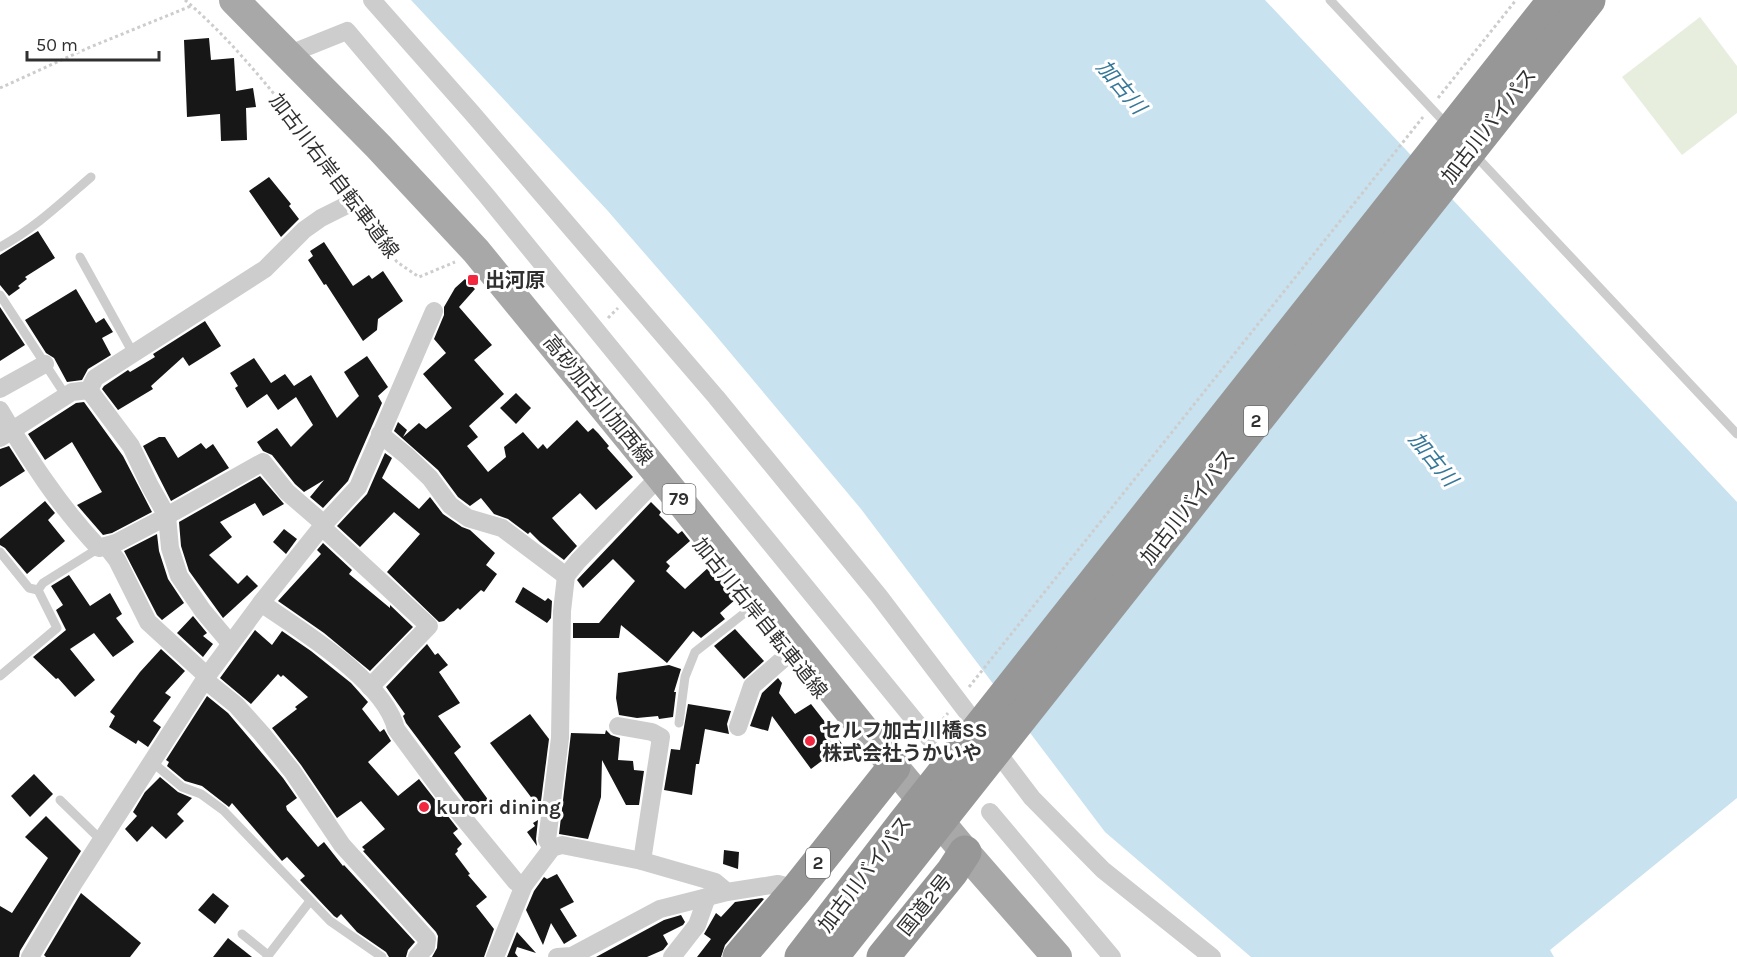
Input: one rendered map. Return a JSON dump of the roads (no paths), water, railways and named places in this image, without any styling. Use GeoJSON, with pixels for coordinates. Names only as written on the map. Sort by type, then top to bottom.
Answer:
{"type":"FeatureCollection","features":[{"type":"Feature","properties":{"kind":"highway","name":"加古川バイパス"},"geometry":{"type":"LineString","coordinates":[[832,957],[913,833],[1554,0]]}},
{"type":"Feature","properties":{"kind":"highway","name":"加古川バイパス"},"geometry":{"type":"LineString","coordinates":[[801,957],[913,833],[1589,0]]}},
{"type":"Feature","properties":{"kind":"highway","name":"2"},"geometry":{"type":"LineString","coordinates":[[739,957],[797,889],[894,767]]}},
{"type":"Feature","properties":{"kind":"highway"},"geometry":{"type":"LineString","coordinates":[[779,957],[913,833]]}},
{"type":"Feature","properties":{"kind":"highway"},"geometry":{"type":"LineString","coordinates":[[855,957],[875,932],[913,833]]}},
{"type":"Feature","properties":{"kind":"highway","name":"国道2号"},"geometry":{"type":"LineString","coordinates":[[883,957],[952,872],[964,852]]}},
{"type":"Feature","properties":{"kind":"main road","name":"高砂加古川加西線"},"geometry":{"type":"LineString","coordinates":[[234,0],[378,146],[660,476],[964,852],[1057,957]]}},
{"type":"Feature","properties":{"kind":"street"},"geometry":{"type":"LineString","coordinates":[[372,0],[723,406],[879,596],[1032,798],[1103,870],[1212,957]]}},
{"type":"Feature","properties":{"kind":"street"},"geometry":{"type":"LineString","coordinates":[[287,55],[347,31],[596,330],[929,738]]}},
{"type":"Feature","properties":{"kind":"street"},"geometry":{"type":"LineString","coordinates":[[89,390],[95,378],[265,268],[304,230],[321,218],[355,201]]}},
{"type":"Feature","properties":{"kind":"street"},"geometry":{"type":"LineString","coordinates":[[30,957],[101,840],[230,643],[323,526],[358,487],[434,311]]}},
{"type":"Feature","properties":{"kind":"street"},"geometry":{"type":"LineString","coordinates":[[0,389],[45,364]]}},
{"type":"Feature","properties":{"kind":"street"},"geometry":{"type":"LineString","coordinates":[[6,435],[72,392],[89,390]]}},
{"type":"Feature","properties":{"kind":"street"},"geometry":{"type":"LineString","coordinates":[[89,390],[131,446],[167,516],[170,548],[179,576],[203,611],[230,643]]}},
{"type":"Feature","properties":{"kind":"street"},"geometry":{"type":"LineString","coordinates":[[0,410],[6,435],[33,465],[75,523],[117,560],[148,622],[236,705],[262,734],[292,771],[342,844],[427,939],[426,947],[417,957]]}},
{"type":"Feature","properties":{"kind":"street"},"geometry":{"type":"LineString","coordinates":[[380,434],[430,478],[450,505],[468,518],[502,528],[566,576]]}},
{"type":"Feature","properties":{"kind":"street"},"geometry":{"type":"LineString","coordinates":[[103,547],[116,543],[167,516],[263,462],[287,492],[429,626],[370,687]]}},
{"type":"Feature","properties":{"kind":"street"},"geometry":{"type":"LineString","coordinates":[[552,848],[547,840],[560,738],[562,611],[566,576],[660,476]]}},
{"type":"Feature","properties":{"kind":"street"},"geometry":{"type":"LineString","coordinates":[[261,603],[337,657],[370,687],[393,717],[396,729],[447,798],[516,882],[524,885]]}},
{"type":"Feature","properties":{"kind":"street"},"geometry":{"type":"LineString","coordinates":[[738,727],[752,686],[798,646]]}},
{"type":"Feature","properties":{"kind":"street"},"geometry":{"type":"LineString","coordinates":[[618,726],[652,732],[661,737],[642,861]]}},
{"type":"Feature","properties":{"kind":"street"},"geometry":{"type":"LineString","coordinates":[[990,812],[1112,957]]}},
{"type":"Feature","properties":{"kind":"street"},"geometry":{"type":"LineString","coordinates":[[495,957],[524,885],[552,848],[562,845],[642,861],[715,882],[727,892]]}},
{"type":"Feature","properties":{"kind":"street"},"geometry":{"type":"LineString","coordinates":[[557,957],[572,957],[660,909],[727,892],[778,884],[797,889]]}},
{"type":"Feature","properties":{"kind":"street"},"geometry":{"type":"LineString","coordinates":[[672,957],[697,925],[707,897]]}},
{"type":"Feature","properties":{"kind":"lane"},"geometry":{"type":"LineString","coordinates":[[1330,0],[1737,434]]}},
{"type":"Feature","properties":{"kind":"lane"},"geometry":{"type":"LineString","coordinates":[[0,247],[14,240],[54,210],[91,177]]}},
{"type":"Feature","properties":{"kind":"lane"},"geometry":{"type":"LineString","coordinates":[[80,257],[133,353]]}},
{"type":"Feature","properties":{"kind":"lane"},"geometry":{"type":"LineString","coordinates":[[0,295],[66,396]]}},
{"type":"Feature","properties":{"kind":"lane"},"geometry":{"type":"LineString","coordinates":[[38,590],[43,583],[103,547]]}},
{"type":"Feature","properties":{"kind":"lane"},"geometry":{"type":"LineString","coordinates":[[0,552],[29,588],[38,590]]}},
{"type":"Feature","properties":{"kind":"lane"},"geometry":{"type":"LineString","coordinates":[[0,676],[57,628],[38,590]]}},
{"type":"Feature","properties":{"kind":"lane"},"geometry":{"type":"LineString","coordinates":[[679,723],[685,677],[695,652],[760,600]]}},
{"type":"Feature","properties":{"kind":"lane"},"geometry":{"type":"LineString","coordinates":[[152,762],[182,787],[201,794],[223,810],[330,921],[382,957]]}},
{"type":"Feature","properties":{"kind":"lane"},"geometry":{"type":"LineString","coordinates":[[60,800],[101,840]]}},
{"type":"Feature","properties":{"kind":"lane"},"geometry":{"type":"LineString","coordinates":[[242,934],[267,956],[310,901]]}},
{"type":"Feature","properties":{"kind":"water","name":"加古川"},"geometry":{"type":"Polygon","coordinates":[[[411,0],[1265,0],[1737,502],[1737,798],[1550,950],[1554,957],[1251,957],[1105,832],[861,509],[607,210],[411,0]]]}},
{"type":"Feature","properties":{"kind":"place","name":"出河原"},"geometry":{"type":"Point","coordinates":[473,280]}},
{"type":"Feature","properties":{"kind":"place","name":"セルフ加古川橋SS 株式会社うかいや"},"geometry":{"type":"Point","coordinates":[810,741]}},
{"type":"Feature","properties":{"kind":"place","name":"kurori dining"},"geometry":{"type":"Point","coordinates":[424,807]}}]}
